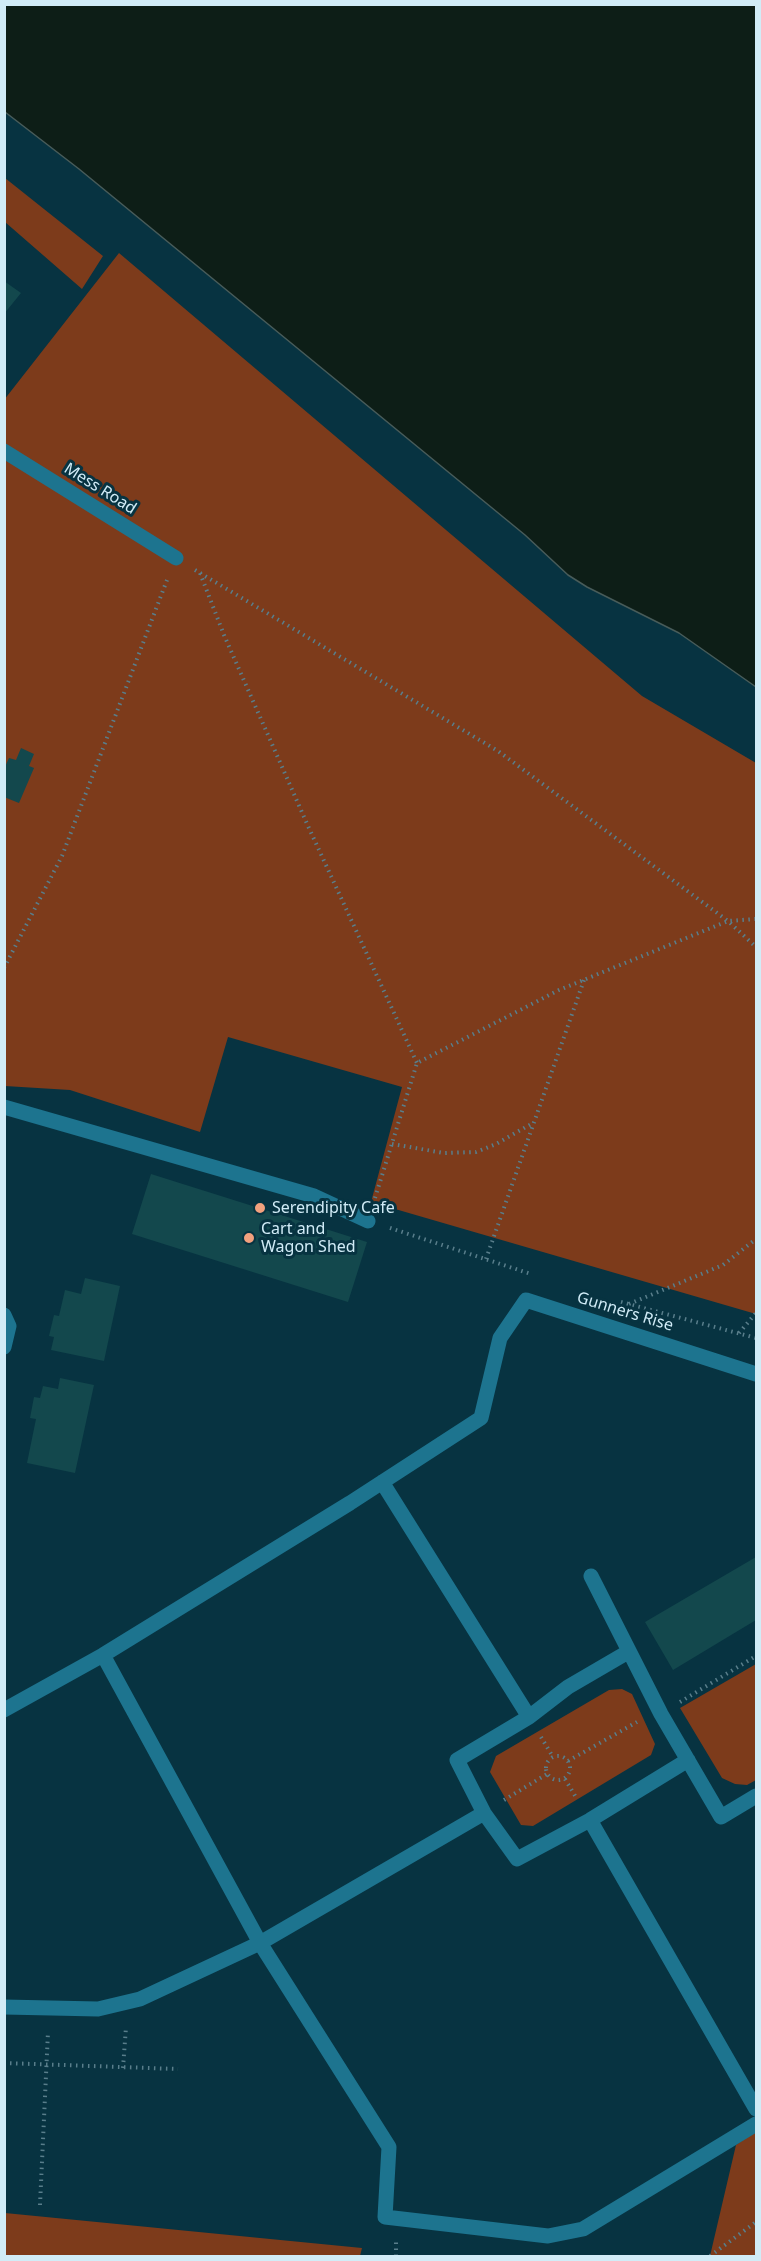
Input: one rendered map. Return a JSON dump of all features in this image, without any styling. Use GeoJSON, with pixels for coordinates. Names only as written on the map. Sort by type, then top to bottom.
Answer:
{"type":"FeatureCollection","features":[{"type":"Feature","properties":{"kind":"street","name":"Mess Road"},"geometry":{"type":"LineString","coordinates":[[4,451],[176,558]]}},
{"type":"Feature","properties":{"kind":"street"},"geometry":{"type":"LineString","coordinates":[[4,1107],[315,1196],[368,1221]]}},
{"type":"Feature","properties":{"kind":"street","name":"Gunners Rise"},"geometry":{"type":"LineString","coordinates":[[382,1482],[481,1418],[500,1338],[526,1300],[756,1374]]}},
{"type":"Feature","properties":{"kind":"street"},"geometry":{"type":"LineString","coordinates":[[4,1315],[9,1326],[4,1347]]}},
{"type":"Feature","properties":{"kind":"street"},"geometry":{"type":"LineString","coordinates":[[4,1710],[103,1655],[382,1482],[529,1717]]}},
{"type":"Feature","properties":{"kind":"street"},"geometry":{"type":"LineString","coordinates":[[591,1576],[660,1712],[721,1817],[756,1796]]}},
{"type":"Feature","properties":{"kind":"street"},"geometry":{"type":"LineString","coordinates":[[628,1652],[568,1687],[529,1717],[457,1760],[484,1813],[517,1859],[590,1820],[687,1760]]}},
{"type":"Feature","properties":{"kind":"street"},"geometry":{"type":"LineString","coordinates":[[103,1655],[260,1943],[389,2147],[385,2217],[548,2236],[583,2229],[756,2124]]}},
{"type":"Feature","properties":{"kind":"street"},"geometry":{"type":"LineString","coordinates":[[4,2007],[98,2009],[140,1999],[260,1943],[484,1813]]}},
{"type":"Feature","properties":{"kind":"street"},"geometry":{"type":"LineString","coordinates":[[590,1820],[756,2109]]}},
{"type":"Feature","properties":{"kind":"path"},"geometry":{"type":"LineString","coordinates":[[4,968],[62,856],[176,558],[498,750],[728,921],[756,946]]}},
{"type":"Feature","properties":{"kind":"path"},"geometry":{"type":"LineString","coordinates":[[199,572],[308,826],[417,1063],[368,1221],[542,1278]]}},
{"type":"Feature","properties":{"kind":"path"},"geometry":{"type":"LineString","coordinates":[[417,1063],[559,990],[728,921],[756,919]]}},
{"type":"Feature","properties":{"kind":"path"},"geometry":{"type":"LineString","coordinates":[[486,1259],[584,980]]}},
{"type":"Feature","properties":{"kind":"path"},"geometry":{"type":"LineString","coordinates":[[392,1144],[444,1153],[476,1152],[496,1144],[534,1122]]}},
{"type":"Feature","properties":{"kind":"path"},"geometry":{"type":"LineString","coordinates":[[629,1304],[723,1265],[756,1239]]}},
{"type":"Feature","properties":{"kind":"path"},"geometry":{"type":"LineString","coordinates":[[619,1302],[756,1338]]}},
{"type":"Feature","properties":{"kind":"path"},"geometry":{"type":"LineString","coordinates":[[739,1333],[756,1313]]}},
{"type":"Feature","properties":{"kind":"path"},"geometry":{"type":"LineString","coordinates":[[568,1761],[660,1712],[756,1656]]}},
{"type":"Feature","properties":{"kind":"path"},"geometry":{"type":"LineString","coordinates":[[557,1756],[568,1761],[570,1772],[565,1779],[557,1781],[547,1774],[546,1766],[550,1759],[557,1756]]}},
{"type":"Feature","properties":{"kind":"path"},"geometry":{"type":"LineString","coordinates":[[484,1813],[547,1774]]}},
{"type":"Feature","properties":{"kind":"path"},"geometry":{"type":"LineString","coordinates":[[123,2068],[127,2020],[124,2003]]}},
{"type":"Feature","properties":{"kind":"path"},"geometry":{"type":"LineString","coordinates":[[40,2205],[48,2008]]}},
{"type":"Feature","properties":{"kind":"path"},"geometry":{"type":"LineString","coordinates":[[4,2063],[178,2069]]}},
{"type":"Feature","properties":{"kind":"path"},"geometry":{"type":"LineString","coordinates":[[710,2256],[756,2222]]}},
{"type":"Feature","properties":{"kind":"shaded area"},"geometry":{"type":"Polygon","coordinates":[[[4,5],[756,5],[756,687],[679,633],[587,587],[568,575],[525,535],[79,169],[5,112],[4,5]]]}},
{"type":"Feature","properties":{"kind":"shaded area"},"geometry":{"type":"Polygon","coordinates":[[[5,178],[103,256],[82,289],[5,222],[5,178]]]}},
{"type":"Feature","properties":{"kind":"shaded area"},"geometry":{"type":"Polygon","coordinates":[[[119,253],[642,696],[756,763],[756,1314],[371,1202],[402,1087],[228,1037],[200,1132],[70,1090],[5,1086],[4,400],[119,253]]]}},
{"type":"Feature","properties":{"kind":"shaded area"},"geometry":{"type":"Polygon","coordinates":[[[756,1664],[756,1780],[747,1785],[735,1784],[722,1778],[680,1708],[756,1664]]]}},
{"type":"Feature","properties":{"kind":"shaded area"},"geometry":{"type":"Polygon","coordinates":[[[622,1689],[632,1694],[655,1744],[651,1755],[533,1826],[521,1825],[490,1772],[496,1756],[609,1690],[622,1689]]]}},
{"type":"Feature","properties":{"kind":"shaded area"},"geometry":{"type":"Polygon","coordinates":[[[756,2131],[756,2256],[710,2256],[736,2145],[756,2131]]]}},
{"type":"Feature","properties":{"kind":"shaded area"},"geometry":{"type":"Polygon","coordinates":[[[5,2213],[362,2248],[360,2256],[5,2256],[5,2213]]]}},
{"type":"Feature","properties":{"kind":"building"},"geometry":{"type":"Polygon","coordinates":[[[4,281],[21,293],[4,314],[4,281]]]}},
{"type":"Feature","properties":{"kind":"building"},"geometry":{"type":"Polygon","coordinates":[[[21,748],[34,754],[29,766],[34,768],[19,803],[4,797],[4,769],[9,758],[16,760],[21,748]]]}},
{"type":"Feature","properties":{"kind":"building","name":"Cart and Wagon Shed"},"geometry":{"type":"Polygon","coordinates":[[[151,1174],[367,1242],[348,1302],[132,1234],[151,1174]]]}},
{"type":"Feature","properties":{"kind":"building"},"geometry":{"type":"Polygon","coordinates":[[[85,1278],[120,1286],[104,1361],[51,1350],[54,1337],[49,1336],[54,1315],[59,1316],[65,1290],[81,1294],[85,1278]]]}},
{"type":"Feature","properties":{"kind":"building"},"geometry":{"type":"Polygon","coordinates":[[[60,1378],[94,1385],[75,1473],[27,1463],[36,1419],[30,1418],[34,1397],[40,1398],[43,1386],[58,1389],[60,1378]]]}},
{"type":"Feature","properties":{"kind":"building"},"geometry":{"type":"Polygon","coordinates":[[[756,1557],[756,1620],[673,1670],[645,1622],[756,1557]]]}},
{"type":"Feature","properties":{"kind":"place","name":"Serendipity Cafe"},"geometry":{"type":"Point","coordinates":[260,1208]}},
{"type":"Feature","properties":{"kind":"place","name":"Cart and Wagon Shed"},"geometry":{"type":"Point","coordinates":[249,1238]}}]}
